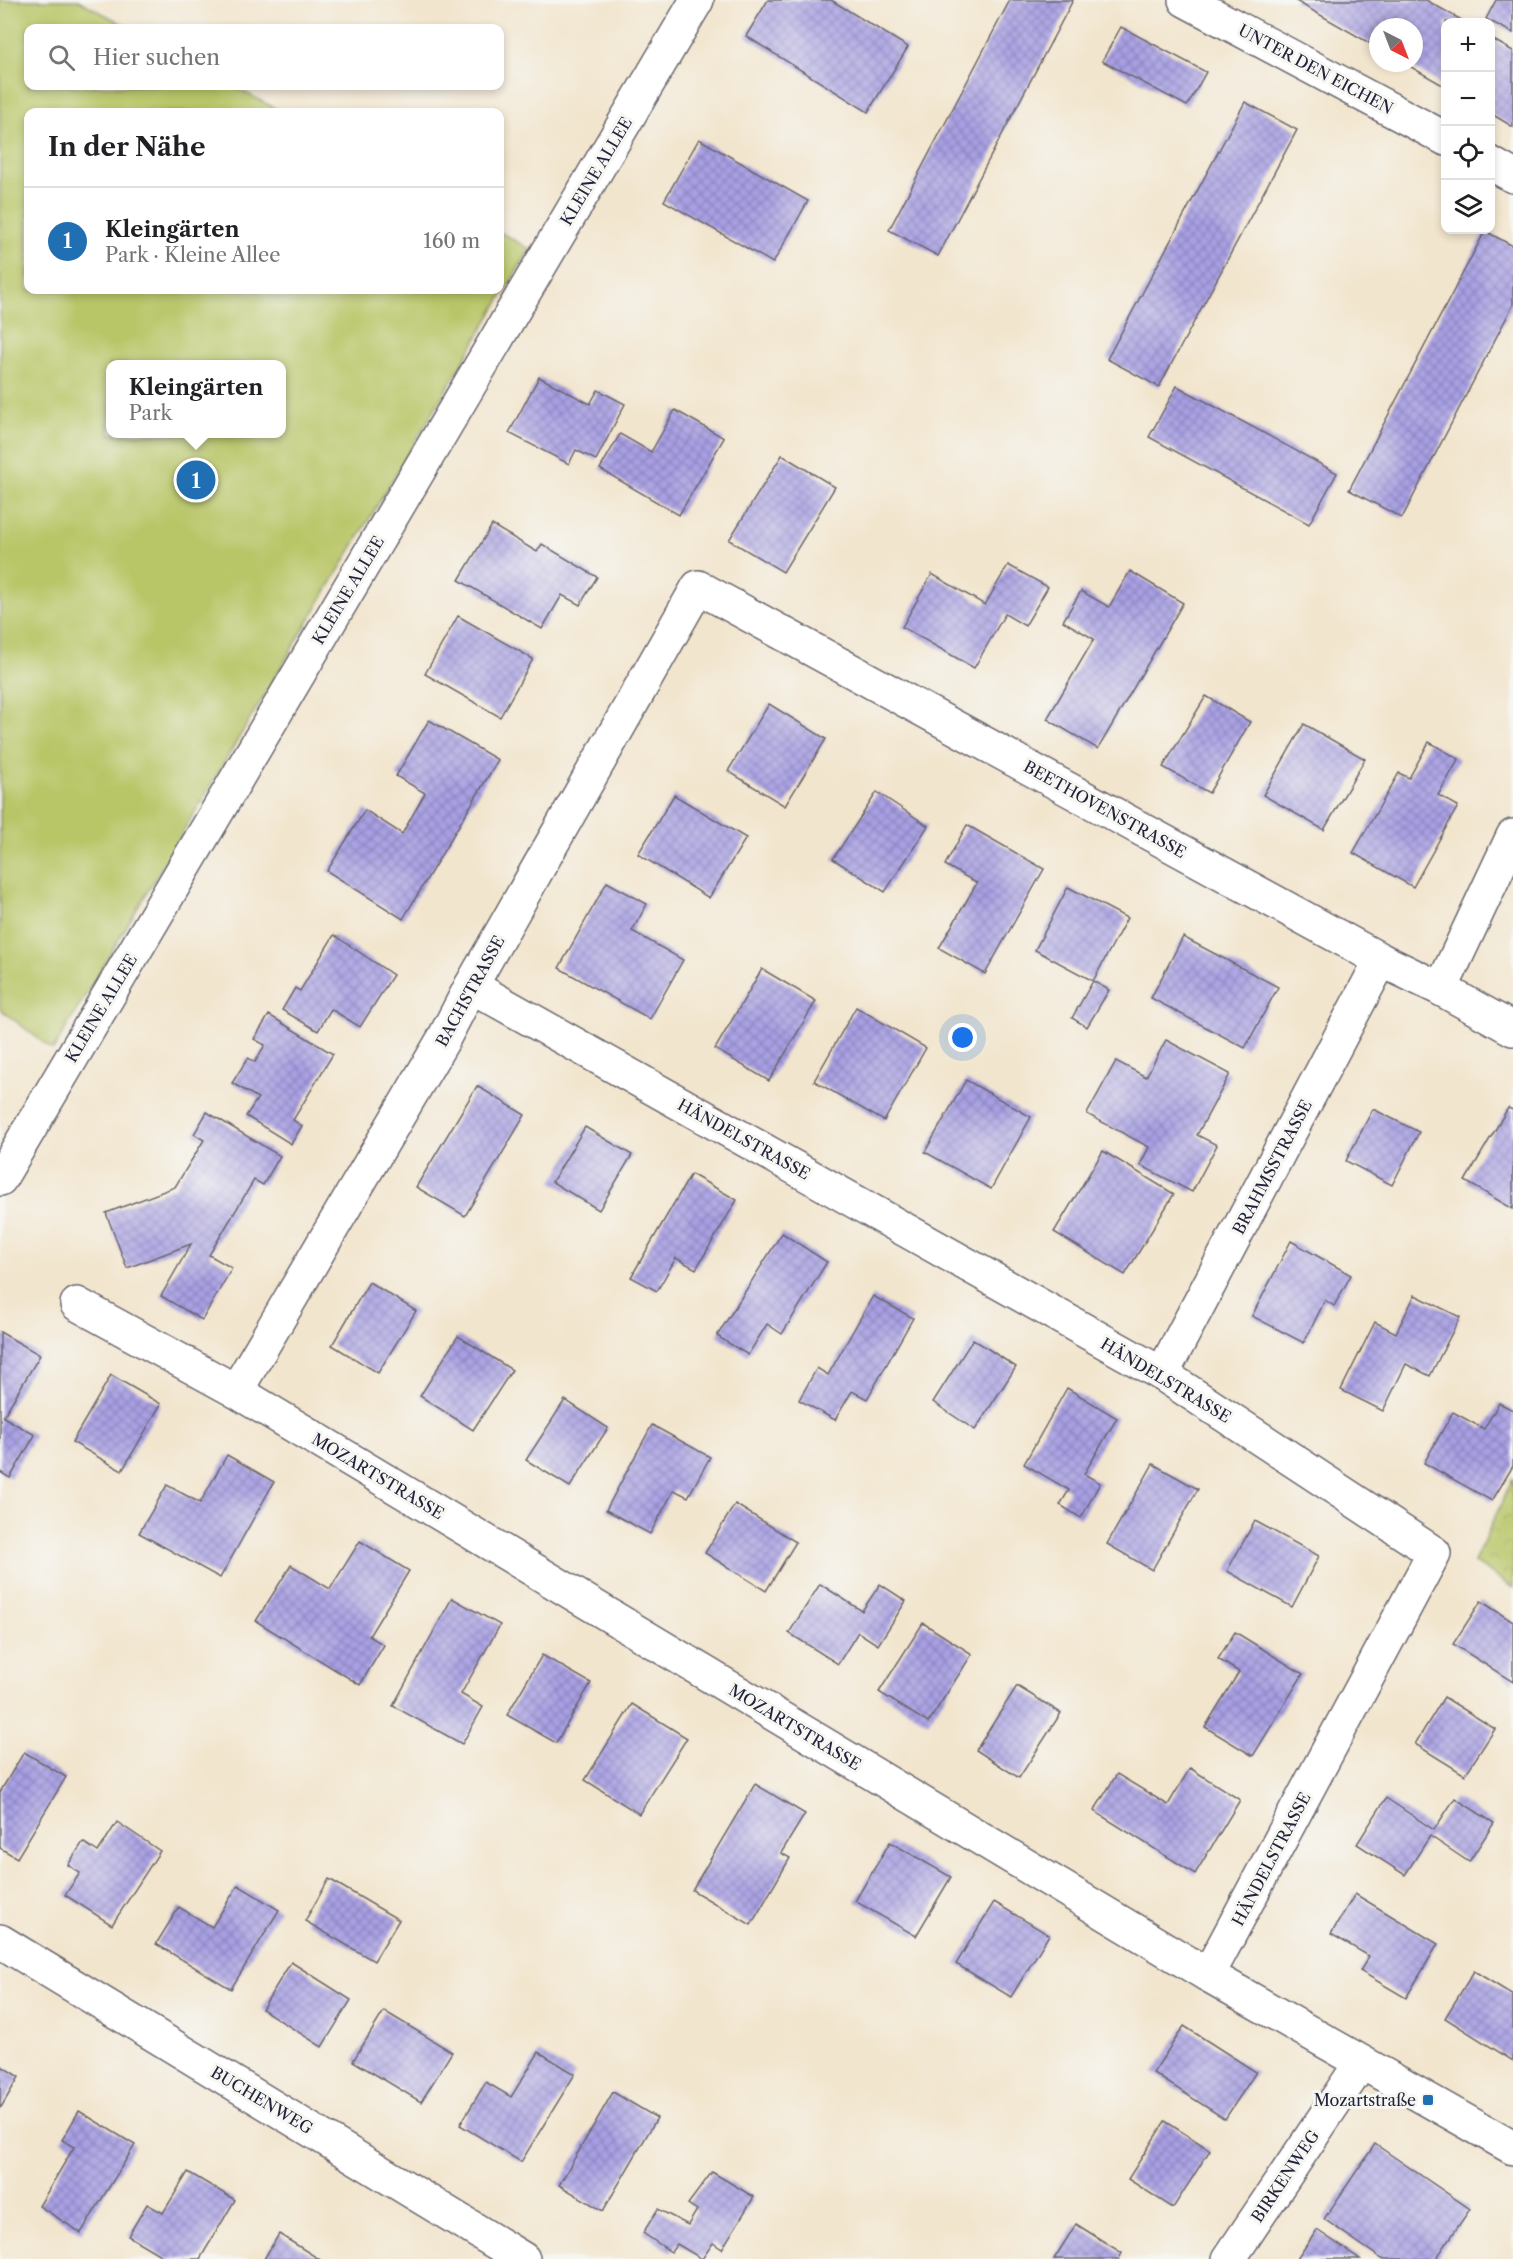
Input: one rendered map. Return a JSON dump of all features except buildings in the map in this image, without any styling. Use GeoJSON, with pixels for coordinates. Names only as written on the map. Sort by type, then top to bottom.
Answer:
{"type":"FeatureCollection","features":[{"type":"Feature","properties":{"kind":"street","name":"KLEINE ALLEE"},"geometry":{"type":"LineString","coordinates":[[0,1179],[697,0]]}},
{"type":"Feature","properties":{"kind":"street","name":"UNTER DEN EICHEN"},"geometry":{"type":"LineString","coordinates":[[1185,0],[1441,136]]}},
{"type":"Feature","properties":{"kind":"street"},"geometry":{"type":"LineString","coordinates":[[1495,165],[1513,176]]}},
{"type":"Feature","properties":{"kind":"street","name":"BEETHOVENSTRASSE"},"geometry":{"type":"LineString","coordinates":[[698,587],[1381,960],[1441,989],[1513,1029]]}},
{"type":"Feature","properties":{"kind":"street","name":"BACHSTRASSE"},"geometry":{"type":"LineString","coordinates":[[236,1390],[443,1040],[471,986],[698,587]]}},
{"type":"Feature","properties":{"kind":"street"},"geometry":{"type":"LineString","coordinates":[[1441,989],[1513,836]]}},
{"type":"Feature","properties":{"kind":"street","name":"BRAHMSSTRASSE"},"geometry":{"type":"LineString","coordinates":[[1162,1374],[1381,960]]}},
{"type":"Feature","properties":{"kind":"street","name":"HÄNDELSTRASSE"},"geometry":{"type":"LineString","coordinates":[[471,986],[1162,1374],[1434,1553],[1208,1975]]}},
{"type":"Feature","properties":{"kind":"street","name":"MOZARTSTRASSE"},"geometry":{"type":"LineString","coordinates":[[77,1304],[236,1390],[1208,1975],[1513,2148]]}},
{"type":"Feature","properties":{"kind":"street","name":"BUCHENWEG"},"geometry":{"type":"LineString","coordinates":[[0,1941],[523,2259]]}},
{"type":"Feature","properties":{"kind":"street","name":"BIRKENWEG"},"geometry":{"type":"LineString","coordinates":[[1229,2259],[1361,2063]]}},
{"type":"Feature","properties":{"kind":"green space"},"geometry":{"type":"Polygon","coordinates":[[[0,0],[78,0],[123,24],[24,24],[24,90],[241,90],[274,108],[24,108],[24,294],[503,294],[53,1050],[0,1009],[0,0]]]}},
{"type":"Feature","properties":{"kind":"green space"},"geometry":{"type":"Polygon","coordinates":[[[504,234],[530,249],[504,293],[504,234]]]}},
{"type":"Feature","properties":{"kind":"green space"},"geometry":{"type":"Polygon","coordinates":[[[1513,1478],[1513,1588],[1474,1562],[1513,1478]]]}},
{"type":"Feature","properties":{"kind":"place","name":"Kleingärten"},"geometry":{"type":"Point","coordinates":[196,480]}},
{"type":"Feature","properties":{"kind":"place","name":"Mozartstraße"},"geometry":{"type":"Point","coordinates":[1428,2100]}}]}
